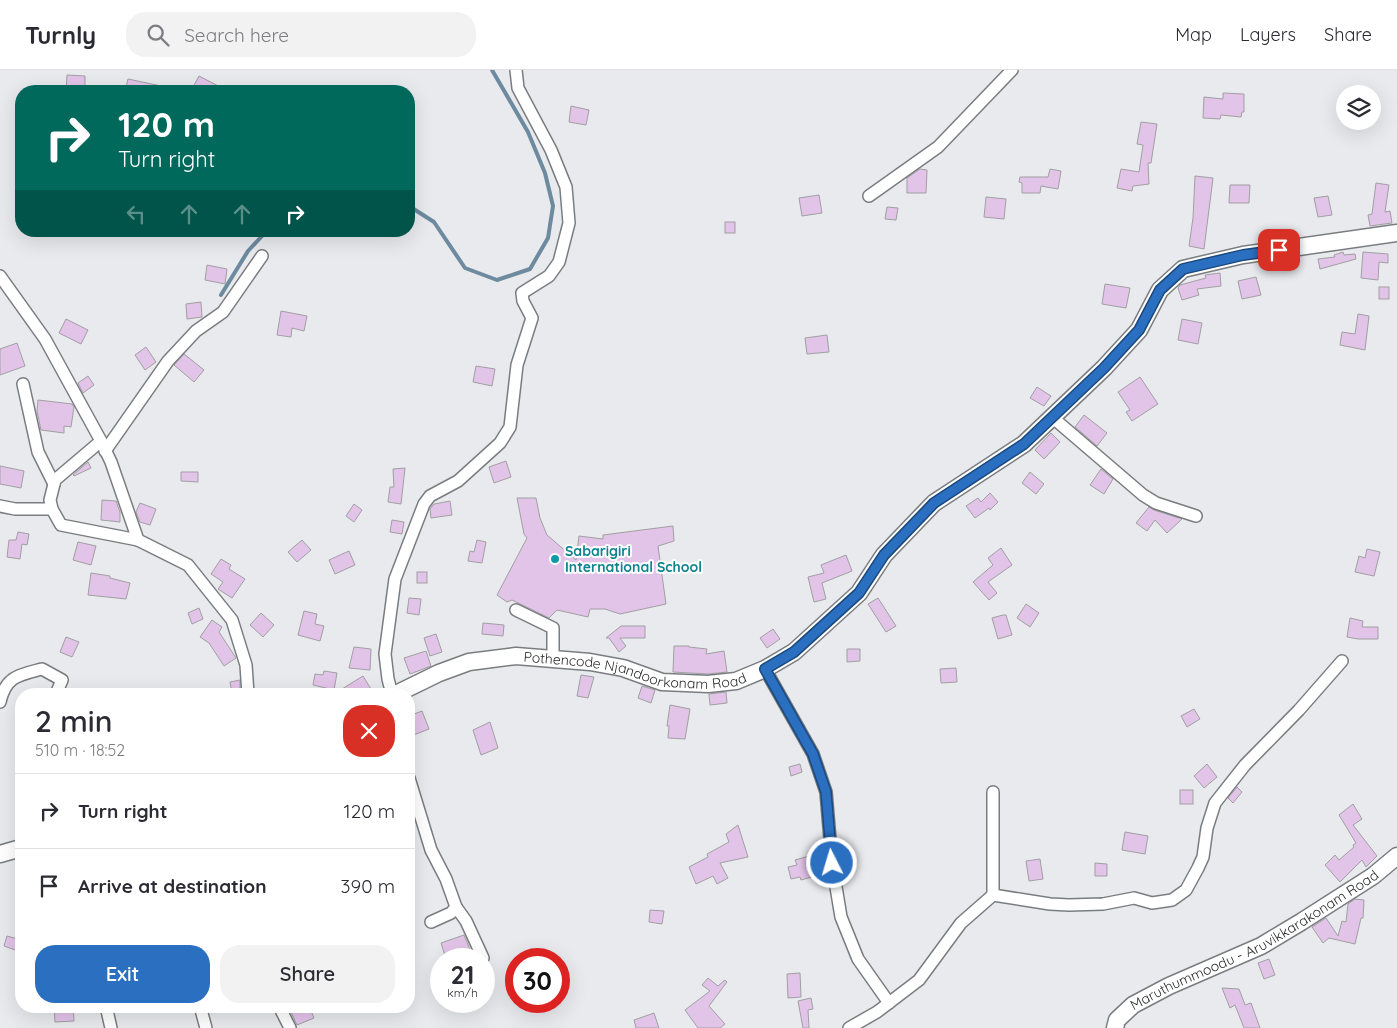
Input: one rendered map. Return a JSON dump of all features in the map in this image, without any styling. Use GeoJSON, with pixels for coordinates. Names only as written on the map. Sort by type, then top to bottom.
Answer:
{"type":"FeatureCollection","features":[{"type":"Feature","properties":{"kind":"main road","name":"Pothencode Njandoorkonam Road"},"geometry":{"type":"LineString","coordinates":[[408,688],[439,673],[469,662],[516,656],[590,662],[623,668],[662,682],[708,684],[736,681],[765,669],[794,652],[859,593],[884,555],[934,503],[1024,444],[1104,368],[1139,330],[1160,290],[1183,269],[1243,255],[1397,233]]}},
{"type":"Feature","properties":{"kind":"main road"},"geometry":{"type":"LineString","coordinates":[[0,850],[15,849]]}},
{"type":"Feature","properties":{"kind":"main road","name":"Maruthummoodu - Aruvikkarakonam Road"},"geometry":{"type":"LineString","coordinates":[[1115,1028],[1117,1020],[1133,1005],[1169,986],[1261,946],[1373,876],[1397,856]]}},
{"type":"Feature","properties":{"kind":"street"},"geometry":{"type":"LineString","coordinates":[[390,688],[385,654],[395,578],[424,504],[430,496],[458,481],[500,443],[510,427],[517,365],[532,318],[523,301],[522,294],[549,276],[559,262],[569,223],[566,187],[551,150],[518,88],[516,70]]}},
{"type":"Feature","properties":{"kind":"street"},"geometry":{"type":"LineString","coordinates":[[870,196],[938,147],[1012,70]]}},
{"type":"Feature","properties":{"kind":"street"},"geometry":{"type":"LineString","coordinates":[[248,688],[246,666],[232,620],[188,565],[138,540],[61,524],[52,509],[50,500],[55,480],[103,446],[168,361],[196,331],[224,312],[262,256]]}},
{"type":"Feature","properties":{"kind":"street"},"geometry":{"type":"LineString","coordinates":[[0,276],[45,339],[103,446],[138,540]]}},
{"type":"Feature","properties":{"kind":"street"},"geometry":{"type":"LineString","coordinates":[[23,384],[38,452],[54,484]]}},
{"type":"Feature","properties":{"kind":"street"},"geometry":{"type":"LineString","coordinates":[[1052,417],[1156,503],[1196,516]]}},
{"type":"Feature","properties":{"kind":"street"},"geometry":{"type":"LineString","coordinates":[[0,506],[15,510],[52,509]]}},
{"type":"Feature","properties":{"kind":"street"},"geometry":{"type":"LineString","coordinates":[[516,610],[553,628],[553,659]]}},
{"type":"Feature","properties":{"kind":"street"},"geometry":{"type":"LineString","coordinates":[[993,894],[1050,904],[1069,905],[1103,904],[1134,898],[1152,903],[1172,900],[1186,890],[1201,862],[1207,828],[1215,803],[1245,765],[1299,710],[1342,661]]}},
{"type":"Feature","properties":{"kind":"street"},"geometry":{"type":"LineString","coordinates":[[0,702],[2,693],[15,676],[42,669],[62,680],[59,688]]}},
{"type":"Feature","properties":{"kind":"street"},"geometry":{"type":"LineString","coordinates":[[765,669],[813,754],[826,792],[832,863],[841,917],[858,959],[889,1003]]}},
{"type":"Feature","properties":{"kind":"street"},"geometry":{"type":"LineString","coordinates":[[849,1028],[877,1012],[919,980],[961,923],[993,894],[993,792]]}},
{"type":"Feature","properties":{"kind":"street"},"geometry":{"type":"LineString","coordinates":[[415,798],[431,850],[446,879],[456,906],[466,921],[478,948]]}},
{"type":"Feature","properties":{"kind":"street"},"geometry":{"type":"LineString","coordinates":[[430,922],[451,913],[456,906]]}},
{"type":"Feature","properties":{"kind":"street"},"geometry":{"type":"LineString","coordinates":[[108,1013],[111,1028]]}},
{"type":"Feature","properties":{"kind":"street"},"geometry":{"type":"LineString","coordinates":[[202,1013],[206,1028]]}},
{"type":"Feature","properties":{"kind":"street"},"geometry":{"type":"LineString","coordinates":[[282,1013],[290,1028]]}},
{"type":"Feature","properties":{"kind":"building"},"geometry":{"type":"Polygon","coordinates":[[[67,75],[85,76],[85,85],[66,85],[67,75]]]}},
{"type":"Feature","properties":{"kind":"building"},"geometry":{"type":"Polygon","coordinates":[[[199,76],[216,85],[194,85],[199,76]]]}},
{"type":"Feature","properties":{"kind":"building"},"geometry":{"type":"Polygon","coordinates":[[[128,79],[156,85],[126,85],[128,79]]]}},
{"type":"Feature","properties":{"kind":"building"},"geometry":{"type":"Polygon","coordinates":[[[1223,93],[1244,94],[1244,112],[1242,112],[1241,117],[1221,115],[1220,119],[1203,118],[1204,97],[1223,99],[1223,93]]]}},
{"type":"Feature","properties":{"kind":"building"},"geometry":{"type":"Polygon","coordinates":[[[571,106],[589,110],[586,125],[569,122],[571,106]]]}},
{"type":"Feature","properties":{"kind":"building"},"geometry":{"type":"Polygon","coordinates":[[[1141,122],[1157,124],[1151,163],[1148,163],[1149,184],[1133,186],[1132,191],[1117,188],[1121,169],[1139,172],[1143,145],[1137,144],[1141,122]]]}},
{"type":"Feature","properties":{"kind":"building"},"geometry":{"type":"Polygon","coordinates":[[[920,169],[927,170],[926,193],[907,193],[907,178],[920,169]]]}},
{"type":"Feature","properties":{"kind":"building"},"geometry":{"type":"Polygon","coordinates":[[[1050,169],[1061,171],[1058,189],[1041,186],[1040,193],[1022,193],[1022,183],[1019,182],[1020,177],[1048,177],[1050,169]]]}},
{"type":"Feature","properties":{"kind":"building"},"geometry":{"type":"Polygon","coordinates":[[[1195,176],[1213,178],[1204,249],[1189,246],[1193,218],[1195,176]]]}},
{"type":"Feature","properties":{"kind":"building"},"geometry":{"type":"Polygon","coordinates":[[[1376,183],[1389,185],[1385,212],[1390,211],[1392,223],[1370,226],[1368,215],[1372,214],[1376,183]]]}},
{"type":"Feature","properties":{"kind":"building"},"geometry":{"type":"Polygon","coordinates":[[[1230,185],[1250,185],[1249,203],[1229,203],[1230,185]]]}},
{"type":"Feature","properties":{"kind":"building"},"geometry":{"type":"Polygon","coordinates":[[[819,195],[822,213],[802,216],[799,198],[819,195]]]}},
{"type":"Feature","properties":{"kind":"building"},"geometry":{"type":"Polygon","coordinates":[[[1328,196],[1332,215],[1318,217],[1314,198],[1328,196]]]}},
{"type":"Feature","properties":{"kind":"building"},"geometry":{"type":"Polygon","coordinates":[[[986,197],[1006,199],[1004,219],[984,217],[986,197]]]}},
{"type":"Feature","properties":{"kind":"building"},"geometry":{"type":"Polygon","coordinates":[[[887,207],[898,208],[896,220],[885,219],[887,207]]]}},
{"type":"Feature","properties":{"kind":"building"},"geometry":{"type":"Polygon","coordinates":[[[725,222],[735,222],[735,233],[725,233],[725,222]]]}},
{"type":"Feature","properties":{"kind":"building"},"geometry":{"type":"Polygon","coordinates":[[[1343,252],[1344,255],[1355,254],[1356,259],[1320,269],[1318,259],[1335,257],[1334,255],[1343,252]]]}},
{"type":"Feature","properties":{"kind":"building"},"geometry":{"type":"Polygon","coordinates":[[[1363,252],[1388,254],[1388,263],[1379,262],[1378,280],[1361,278],[1363,252]]]}},
{"type":"Feature","properties":{"kind":"building"},"geometry":{"type":"Polygon","coordinates":[[[207,265],[227,269],[225,284],[205,280],[207,265]]]}},
{"type":"Feature","properties":{"kind":"building"},"geometry":{"type":"Polygon","coordinates":[[[1220,273],[1221,286],[1197,289],[1199,295],[1182,300],[1178,288],[1180,285],[1206,278],[1205,275],[1220,273]]]}},
{"type":"Feature","properties":{"kind":"building"},"geometry":{"type":"Polygon","coordinates":[[[1256,277],[1261,295],[1242,299],[1238,281],[1256,277]]]}},
{"type":"Feature","properties":{"kind":"building"},"geometry":{"type":"Polygon","coordinates":[[[1105,284],[1130,288],[1126,308],[1102,304],[1105,284]]]}},
{"type":"Feature","properties":{"kind":"building"},"geometry":{"type":"Polygon","coordinates":[[[1379,287],[1389,287],[1389,299],[1379,299],[1379,287]]]}},
{"type":"Feature","properties":{"kind":"building"},"geometry":{"type":"Polygon","coordinates":[[[201,302],[202,317],[187,319],[186,304],[201,302]]]}},
{"type":"Feature","properties":{"kind":"building"},"geometry":{"type":"Polygon","coordinates":[[[281,311],[307,316],[304,331],[292,328],[291,337],[277,335],[281,311]]]}},
{"type":"Feature","properties":{"kind":"building"},"geometry":{"type":"Polygon","coordinates":[[[1358,314],[1369,316],[1365,350],[1340,345],[1342,332],[1355,334],[1358,314]]]}},
{"type":"Feature","properties":{"kind":"building"},"geometry":{"type":"Polygon","coordinates":[[[66,319],[88,330],[81,344],[59,333],[66,319]]]}},
{"type":"Feature","properties":{"kind":"building"},"geometry":{"type":"Polygon","coordinates":[[[1182,319],[1202,323],[1198,344],[1178,340],[1182,319]]]}},
{"type":"Feature","properties":{"kind":"building"},"geometry":{"type":"Polygon","coordinates":[[[827,335],[829,352],[807,354],[805,338],[827,335]]]}},
{"type":"Feature","properties":{"kind":"building"},"geometry":{"type":"Polygon","coordinates":[[[17,343],[25,366],[0,375],[0,349],[17,343]]]}},
{"type":"Feature","properties":{"kind":"building"},"geometry":{"type":"Polygon","coordinates":[[[146,347],[156,362],[145,370],[135,355],[146,347]]]}},
{"type":"Feature","properties":{"kind":"building"},"geometry":{"type":"Polygon","coordinates":[[[184,354],[204,370],[194,382],[174,365],[184,354]]]}},
{"type":"Feature","properties":{"kind":"building"},"geometry":{"type":"Polygon","coordinates":[[[476,366],[495,369],[492,386],[473,382],[476,366]]]}},
{"type":"Feature","properties":{"kind":"building"},"geometry":{"type":"Polygon","coordinates":[[[88,376],[94,385],[83,393],[78,383],[88,376]]]}},
{"type":"Feature","properties":{"kind":"building"},"geometry":{"type":"Polygon","coordinates":[[[1140,377],[1158,404],[1132,421],[1126,412],[1130,410],[1118,392],[1140,377]]]}},
{"type":"Feature","properties":{"kind":"building"},"geometry":{"type":"Polygon","coordinates":[[[1037,387],[1051,396],[1044,406],[1030,398],[1037,387]]]}},
{"type":"Feature","properties":{"kind":"building"},"geometry":{"type":"Polygon","coordinates":[[[38,400],[72,404],[74,407],[71,427],[64,426],[64,433],[41,430],[37,411],[38,400]]]}},
{"type":"Feature","properties":{"kind":"building"},"geometry":{"type":"Polygon","coordinates":[[[1084,415],[1107,433],[1097,446],[1075,427],[1084,415]]]}},
{"type":"Feature","properties":{"kind":"building"},"geometry":{"type":"Polygon","coordinates":[[[1051,433],[1060,442],[1044,459],[1035,450],[1051,433]]]}},
{"type":"Feature","properties":{"kind":"building"},"geometry":{"type":"Polygon","coordinates":[[[506,461],[511,477],[494,483],[489,467],[506,461]]]}},
{"type":"Feature","properties":{"kind":"building"},"geometry":{"type":"Polygon","coordinates":[[[88,462],[91,468],[73,475],[88,462]]]}},
{"type":"Feature","properties":{"kind":"building"},"geometry":{"type":"Polygon","coordinates":[[[0,466],[24,471],[21,488],[0,484],[0,466]]]}},
{"type":"Feature","properties":{"kind":"building"},"geometry":{"type":"Polygon","coordinates":[[[405,468],[401,504],[388,502],[390,487],[394,487],[393,469],[405,468]]]}},
{"type":"Feature","properties":{"kind":"building"},"geometry":{"type":"Polygon","coordinates":[[[1101,469],[1113,479],[1104,494],[1090,485],[1101,469]]]}},
{"type":"Feature","properties":{"kind":"building"},"geometry":{"type":"Polygon","coordinates":[[[181,472],[198,472],[198,482],[181,481],[181,472]]]}},
{"type":"Feature","properties":{"kind":"building"},"geometry":{"type":"Polygon","coordinates":[[[1030,472],[1044,484],[1036,494],[1022,483],[1030,472]]]}},
{"type":"Feature","properties":{"kind":"building"},"geometry":{"type":"Polygon","coordinates":[[[990,493],[998,502],[990,510],[989,508],[975,518],[966,506],[978,498],[981,502],[990,493]]]}},
{"type":"Feature","properties":{"kind":"building","name":"Sabarigiri International School"},"geometry":{"type":"Polygon","coordinates":[[[517,498],[536,498],[540,518],[547,535],[576,560],[579,536],[603,539],[603,535],[673,526],[674,541],[658,546],[666,604],[620,614],[605,609],[590,609],[588,617],[557,610],[549,618],[512,600],[507,602],[497,595],[527,538],[524,534],[517,498]]]}},
{"type":"Feature","properties":{"kind":"building"},"geometry":{"type":"Polygon","coordinates":[[[102,500],[116,501],[120,512],[120,522],[101,520],[102,500]]]}},
{"type":"Feature","properties":{"kind":"building"},"geometry":{"type":"Polygon","coordinates":[[[450,501],[452,515],[431,518],[430,509],[434,504],[450,501]]]}},
{"type":"Feature","properties":{"kind":"building"},"geometry":{"type":"Polygon","coordinates":[[[140,503],[156,509],[150,525],[140,522],[136,512],[140,503]]]}},
{"type":"Feature","properties":{"kind":"building"},"geometry":{"type":"Polygon","coordinates":[[[354,504],[362,510],[354,522],[346,516],[354,504]]]}},
{"type":"Feature","properties":{"kind":"building"},"geometry":{"type":"Polygon","coordinates":[[[1149,507],[1182,519],[1167,533],[1155,520],[1147,531],[1136,523],[1149,507]]]}},
{"type":"Feature","properties":{"kind":"building"},"geometry":{"type":"Polygon","coordinates":[[[392,520],[404,522],[402,534],[390,532],[392,520]]]}},
{"type":"Feature","properties":{"kind":"building"},"geometry":{"type":"Polygon","coordinates":[[[18,532],[29,534],[27,545],[22,544],[20,559],[7,557],[9,540],[16,540],[18,532]]]}},
{"type":"Feature","properties":{"kind":"building"},"geometry":{"type":"Polygon","coordinates":[[[302,540],[311,550],[297,562],[288,552],[302,540]]]}},
{"type":"Feature","properties":{"kind":"building"},"geometry":{"type":"Polygon","coordinates":[[[477,540],[486,542],[482,563],[468,561],[470,551],[474,552],[477,540]]]}},
{"type":"Feature","properties":{"kind":"building"},"geometry":{"type":"Polygon","coordinates":[[[78,542],[96,546],[91,565],[73,560],[78,542]]]}},
{"type":"Feature","properties":{"kind":"building"},"geometry":{"type":"Polygon","coordinates":[[[1001,548],[1012,565],[988,582],[997,593],[989,600],[973,582],[993,565],[988,558],[1001,548]]]}},
{"type":"Feature","properties":{"kind":"building"},"geometry":{"type":"Polygon","coordinates":[[[1367,549],[1380,552],[1374,576],[1355,572],[1359,556],[1365,558],[1367,549]]]}},
{"type":"Feature","properties":{"kind":"building"},"geometry":{"type":"Polygon","coordinates":[[[349,551],[355,565],[335,574],[329,560],[349,551]]]}},
{"type":"Feature","properties":{"kind":"building"},"geometry":{"type":"Polygon","coordinates":[[[846,555],[852,571],[822,583],[826,599],[814,602],[808,577],[824,573],[821,565],[846,555]]]}},
{"type":"Feature","properties":{"kind":"building"},"geometry":{"type":"Polygon","coordinates":[[[221,559],[231,565],[229,569],[245,579],[232,598],[218,589],[223,582],[211,574],[221,559]]]}},
{"type":"Feature","properties":{"kind":"building"},"geometry":{"type":"Polygon","coordinates":[[[417,572],[427,572],[427,583],[417,583],[417,572]]]}},
{"type":"Feature","properties":{"kind":"building"},"geometry":{"type":"Polygon","coordinates":[[[91,573],[110,576],[110,578],[130,583],[126,599],[88,595],[91,573]]]}},
{"type":"Feature","properties":{"kind":"building"},"geometry":{"type":"Polygon","coordinates":[[[409,598],[421,599],[419,615],[407,613],[409,598]]]}},
{"type":"Feature","properties":{"kind":"building"},"geometry":{"type":"Polygon","coordinates":[[[878,598],[896,626],[886,632],[868,604],[878,598]]]}},
{"type":"Feature","properties":{"kind":"building"},"geometry":{"type":"Polygon","coordinates":[[[1026,604],[1039,613],[1030,627],[1017,618],[1026,604]]]}},
{"type":"Feature","properties":{"kind":"building"},"geometry":{"type":"Polygon","coordinates":[[[199,608],[203,619],[192,624],[188,613],[199,608]]]}},
{"type":"Feature","properties":{"kind":"building"},"geometry":{"type":"Polygon","coordinates":[[[304,611],[317,614],[315,624],[324,626],[320,641],[298,635],[304,611]]]}},
{"type":"Feature","properties":{"kind":"building"},"geometry":{"type":"Polygon","coordinates":[[[261,613],[274,625],[263,637],[250,625],[261,613]]]}},
{"type":"Feature","properties":{"kind":"building"},"geometry":{"type":"Polygon","coordinates":[[[1006,615],[1012,635],[998,639],[992,618],[1006,615]]]}},
{"type":"Feature","properties":{"kind":"building"},"geometry":{"type":"Polygon","coordinates":[[[1350,618],[1363,621],[1362,627],[1378,627],[1378,639],[1347,637],[1350,618]]]}},
{"type":"Feature","properties":{"kind":"building"},"geometry":{"type":"Polygon","coordinates":[[[212,620],[222,627],[219,632],[236,658],[224,666],[209,643],[200,637],[212,620]]]}},
{"type":"Feature","properties":{"kind":"building"},"geometry":{"type":"Polygon","coordinates":[[[483,623],[504,625],[503,636],[482,634],[483,623]]]}},
{"type":"Feature","properties":{"kind":"building"},"geometry":{"type":"Polygon","coordinates":[[[621,626],[645,626],[645,638],[620,638],[626,646],[619,652],[609,638],[606,638],[621,626]]]}},
{"type":"Feature","properties":{"kind":"building"},"geometry":{"type":"Polygon","coordinates":[[[773,629],[780,639],[767,648],[760,638],[773,629]]]}},
{"type":"Feature","properties":{"kind":"building"},"geometry":{"type":"Polygon","coordinates":[[[436,634],[442,652],[430,656],[424,638],[436,634]]]}},
{"type":"Feature","properties":{"kind":"building"},"geometry":{"type":"Polygon","coordinates":[[[66,637],[79,642],[72,657],[60,652],[66,637]]]}},
{"type":"Feature","properties":{"kind":"building"},"geometry":{"type":"Polygon","coordinates":[[[674,646],[707,649],[706,654],[724,651],[727,672],[708,674],[673,672],[674,646]]]}},
{"type":"Feature","properties":{"kind":"building"},"geometry":{"type":"Polygon","coordinates":[[[354,647],[371,649],[370,670],[349,668],[354,647]]]}},
{"type":"Feature","properties":{"kind":"building"},"geometry":{"type":"Polygon","coordinates":[[[847,649],[860,649],[860,661],[847,662],[847,649]]]}},
{"type":"Feature","properties":{"kind":"building"},"geometry":{"type":"Polygon","coordinates":[[[426,651],[431,666],[410,674],[404,658],[426,651]]]}},
{"type":"Feature","properties":{"kind":"building"},"geometry":{"type":"Polygon","coordinates":[[[956,668],[957,682],[941,683],[940,669],[956,668]]]}},
{"type":"Feature","properties":{"kind":"building"},"geometry":{"type":"Polygon","coordinates":[[[324,671],[337,673],[334,688],[313,685],[315,674],[323,675],[324,671]]]}},
{"type":"Feature","properties":{"kind":"building"},"geometry":{"type":"Polygon","coordinates":[[[581,675],[594,677],[588,698],[577,696],[581,675]]]}},
{"type":"Feature","properties":{"kind":"building"},"geometry":{"type":"Polygon","coordinates":[[[363,676],[370,688],[344,688],[363,676]]]}},
{"type":"Feature","properties":{"kind":"building"},"geometry":{"type":"Polygon","coordinates":[[[240,680],[240,688],[231,688],[230,682],[240,680]]]}},
{"type":"Feature","properties":{"kind":"building"},"geometry":{"type":"Polygon","coordinates":[[[642,686],[655,690],[651,703],[638,698],[642,686]]]}},
{"type":"Feature","properties":{"kind":"building"},"geometry":{"type":"Polygon","coordinates":[[[726,692],[727,703],[710,705],[709,694],[726,692]]]}},
{"type":"Feature","properties":{"kind":"building"},"geometry":{"type":"Polygon","coordinates":[[[670,705],[690,709],[685,739],[668,738],[669,726],[667,726],[670,705]]]}},
{"type":"Feature","properties":{"kind":"building"},"geometry":{"type":"Polygon","coordinates":[[[1194,709],[1200,719],[1187,727],[1181,716],[1194,709]]]}},
{"type":"Feature","properties":{"kind":"building"},"geometry":{"type":"Polygon","coordinates":[[[422,711],[429,729],[415,734],[415,714],[422,711]]]}},
{"type":"Feature","properties":{"kind":"building"},"geometry":{"type":"Polygon","coordinates":[[[490,722],[498,748],[481,755],[473,730],[490,722]]]}},
{"type":"Feature","properties":{"kind":"building"},"geometry":{"type":"Polygon","coordinates":[[[800,764],[802,772],[791,776],[789,767],[800,764]]]}},
{"type":"Feature","properties":{"kind":"building"},"geometry":{"type":"Polygon","coordinates":[[[1207,764],[1217,777],[1204,788],[1194,776],[1207,764]]]}},
{"type":"Feature","properties":{"kind":"building"},"geometry":{"type":"Polygon","coordinates":[[[1237,787],[1242,792],[1233,803],[1228,798],[1237,787]]]}},
{"type":"Feature","properties":{"kind":"building"},"geometry":{"type":"Polygon","coordinates":[[[1180,790],[1193,790],[1193,804],[1180,804],[1180,790]]]}},
{"type":"Feature","properties":{"kind":"building"},"geometry":{"type":"Polygon","coordinates":[[[1353,804],[1362,819],[1353,825],[1377,856],[1366,867],[1362,860],[1340,882],[1325,865],[1335,855],[1339,860],[1356,843],[1339,815],[1353,804]]]}},
{"type":"Feature","properties":{"kind":"building"},"geometry":{"type":"Polygon","coordinates":[[[738,825],[748,857],[720,863],[728,878],[717,884],[713,876],[696,884],[689,867],[708,857],[707,854],[729,842],[726,834],[738,825]]]}},
{"type":"Feature","properties":{"kind":"building"},"geometry":{"type":"Polygon","coordinates":[[[1125,832],[1148,836],[1145,854],[1122,850],[1125,832]]]}},
{"type":"Feature","properties":{"kind":"building"},"geometry":{"type":"Polygon","coordinates":[[[813,855],[819,875],[801,880],[800,877],[791,879],[788,867],[797,865],[795,860],[813,855]]]}},
{"type":"Feature","properties":{"kind":"building"},"geometry":{"type":"Polygon","coordinates":[[[1040,859],[1043,879],[1029,881],[1026,861],[1040,859]]]}},
{"type":"Feature","properties":{"kind":"building"},"geometry":{"type":"Polygon","coordinates":[[[1095,863],[1107,864],[1107,876],[1095,876],[1095,863]]]}},
{"type":"Feature","properties":{"kind":"building"},"geometry":{"type":"Polygon","coordinates":[[[1355,899],[1364,900],[1363,918],[1361,918],[1355,944],[1329,938],[1323,943],[1312,927],[1326,918],[1338,936],[1342,921],[1346,922],[1348,904],[1355,899]]]}},
{"type":"Feature","properties":{"kind":"building"},"geometry":{"type":"Polygon","coordinates":[[[650,910],[664,911],[662,924],[649,922],[650,910]]]}},
{"type":"Feature","properties":{"kind":"building"},"geometry":{"type":"Polygon","coordinates":[[[464,935],[469,948],[443,948],[441,943],[464,935]]]}},
{"type":"Feature","properties":{"kind":"building"},"geometry":{"type":"Polygon","coordinates":[[[7,936],[15,938],[15,950],[4,946],[7,936]]]}},
{"type":"Feature","properties":{"kind":"building"},"geometry":{"type":"Polygon","coordinates":[[[1269,959],[1275,975],[1264,979],[1258,963],[1269,959]]]}},
{"type":"Feature","properties":{"kind":"building"},"geometry":{"type":"Polygon","coordinates":[[[800,973],[801,997],[788,998],[787,974],[800,973]]]}},
{"type":"Feature","properties":{"kind":"building"},"geometry":{"type":"Polygon","coordinates":[[[708,978],[718,986],[725,980],[727,982],[709,1006],[725,1024],[720,1028],[698,1028],[685,1010],[710,991],[702,985],[708,978]]]}},
{"type":"Feature","properties":{"kind":"building"},"geometry":{"type":"Polygon","coordinates":[[[1222,988],[1239,989],[1245,1005],[1251,1003],[1260,1028],[1244,1028],[1235,1005],[1230,1008],[1222,988]]]}},
{"type":"Feature","properties":{"kind":"building"},"geometry":{"type":"Polygon","coordinates":[[[811,998],[813,1009],[808,1010],[809,1028],[803,1028],[798,1001],[811,998]]]}},
{"type":"Feature","properties":{"kind":"building"},"geometry":{"type":"Polygon","coordinates":[[[54,1013],[73,1013],[74,1021],[55,1022],[54,1013]]]}},
{"type":"Feature","properties":{"kind":"building"},"geometry":{"type":"Polygon","coordinates":[[[291,1013],[312,1013],[314,1018],[297,1025],[291,1013]]]}},
{"type":"Feature","properties":{"kind":"building"},"geometry":{"type":"Polygon","coordinates":[[[654,1013],[659,1028],[636,1028],[634,1020],[654,1013]]]}},
{"type":"Feature","properties":{"kind":"waterway"},"geometry":{"type":"LineString","coordinates":[[415,210],[434,222],[465,268],[497,280],[530,269],[548,238],[553,206],[545,173],[528,132],[492,70]]}},
{"type":"Feature","properties":{"kind":"waterway"},"geometry":{"type":"LineString","coordinates":[[221,295],[248,251],[261,237]]}},
{"type":"Feature","properties":{"kind":"place","name":"Sabarigiri International School"},"geometry":{"type":"Point","coordinates":[555,559]}},
{"type":"Feature","properties":{"kind":"route"},"geometry":{"type":"LineString","coordinates":[[832,863],[826,792],[813,754],[765,669],[794,652],[859,593],[884,555],[934,503],[1024,444],[1104,368],[1139,330],[1160,290],[1183,269],[1243,255],[1279,250]]}}]}
